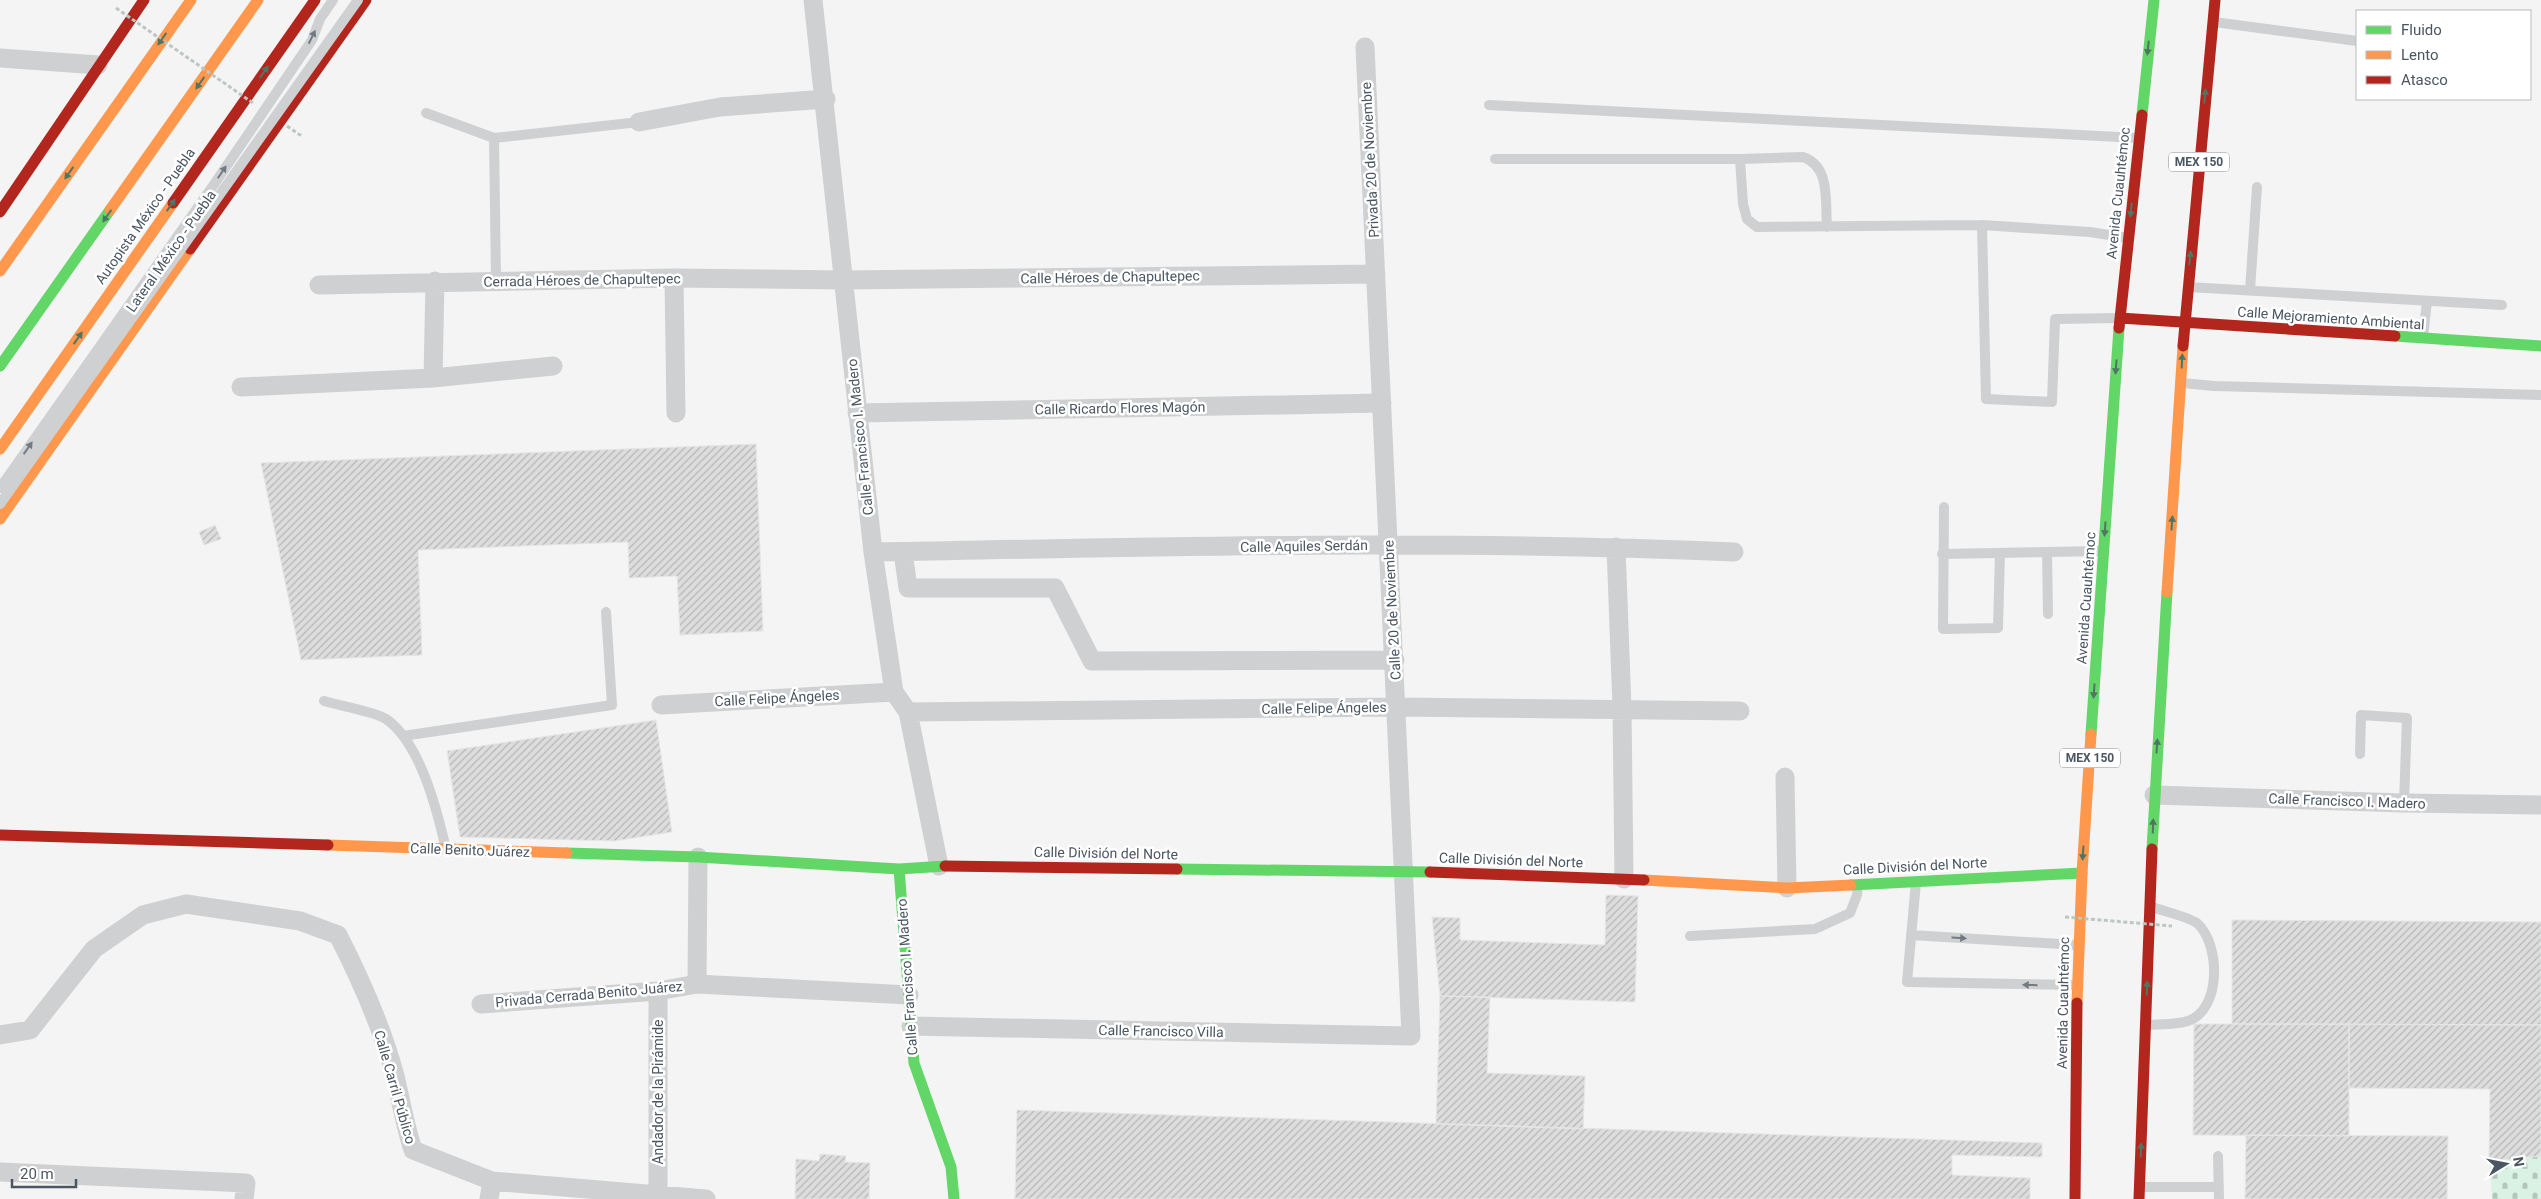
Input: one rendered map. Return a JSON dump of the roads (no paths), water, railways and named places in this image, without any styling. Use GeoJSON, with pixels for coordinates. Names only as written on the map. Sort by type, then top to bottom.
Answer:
{"type":"FeatureCollection","features":[{"type":"Feature","properties":{"kind":"main road"},"geometry":{"type":"LineString","coordinates":[[0,212],[98,65],[144,0]]}},
{"type":"Feature","properties":{"kind":"main road"},"geometry":{"type":"LineString","coordinates":[[0,271],[191,0]]}},
{"type":"Feature","properties":{"kind":"main road"},"geometry":{"type":"LineString","coordinates":[[0,366],[258,0]]}},
{"type":"Feature","properties":{"kind":"main road","name":"Autopista México - Puebla"},"geometry":{"type":"LineString","coordinates":[[0,449],[315,0]]}},
{"type":"Feature","properties":{"kind":"main road","name":"Lateral México - Puebla"},"geometry":{"type":"LineString","coordinates":[[0,519],[366,0]]}},
{"type":"Feature","properties":{"kind":"main road","name":"Avenida Cuauhtémoc"},"geometry":{"type":"LineString","coordinates":[[2076,1199],[2079,946],[2082,873],[2120,318],[2154,0]]}},
{"type":"Feature","properties":{"kind":"main road","name":"MEX 150"},"geometry":{"type":"LineString","coordinates":[[2139,1193],[2154,795],[2184,324],[2215,0]]}},
{"type":"Feature","properties":{"kind":"main road","name":"Calle Mejoramiento Ambiental"},"geometry":{"type":"LineString","coordinates":[[2120,318],[2184,324],[2541,346]]}},
{"type":"Feature","properties":{"kind":"main road","name":"Calle Benito Juárez"},"geometry":{"type":"LineString","coordinates":[[0,835],[698,857],[899,869],[939,866]]}},
{"type":"Feature","properties":{"kind":"main road","name":"Calle División del Norte"},"geometry":{"type":"LineString","coordinates":[[939,866],[1405,871],[1624,879],[1787,888],[2082,873]]}},
{"type":"Feature","properties":{"kind":"main road","name":"Calle Francisco I. Madero"},"geometry":{"type":"LineString","coordinates":[[899,869],[914,1062],[951,1168],[954,1199]]}},
{"type":"Feature","properties":{"kind":"street","name":"Calle Francisco I. Madero"},"geometry":{"type":"LineString","coordinates":[[813,0],[826,99],[857,413],[894,692],[908,712],[939,866]]}},
{"type":"Feature","properties":{"kind":"street","name":"Privada 20 de Noviembre"},"geometry":{"type":"LineString","coordinates":[[1364,47],[1376,274]]}},
{"type":"Feature","properties":{"kind":"street"},"geometry":{"type":"LineString","coordinates":[[0,58],[98,65]]}},
{"type":"Feature","properties":{"kind":"street"},"geometry":{"type":"LineString","coordinates":[[639,122],[720,107],[826,99]]}},
{"type":"Feature","properties":{"kind":"street","name":"Calle Héroes de Chapultepec"},"geometry":{"type":"LineString","coordinates":[[844,280],[1376,274]]}},
{"type":"Feature","properties":{"kind":"street","name":"Calle 20 de Noviembre"},"geometry":{"type":"LineString","coordinates":[[1376,274],[1405,871],[1411,1036]]}},
{"type":"Feature","properties":{"kind":"street"},"geometry":{"type":"LineString","coordinates":[[674,278],[676,413]]}},
{"type":"Feature","properties":{"kind":"street","name":"Cerrada Héroes de Chapultepec"},"geometry":{"type":"LineString","coordinates":[[320,285],[435,281],[674,278],[844,280]]}},
{"type":"Feature","properties":{"kind":"street"},"geometry":{"type":"LineString","coordinates":[[433,378],[435,281]]}},
{"type":"Feature","properties":{"kind":"street"},"geometry":{"type":"LineString","coordinates":[[241,387],[433,378],[553,366]]}},
{"type":"Feature","properties":{"kind":"street","name":"Calle Ricardo Flores Magón"},"geometry":{"type":"LineString","coordinates":[[857,413],[1382,403]]}},
{"type":"Feature","properties":{"kind":"street","name":"Calle Aquiles Serdán"},"geometry":{"type":"LineString","coordinates":[[874,552],[1389,545],[1616,547],[1734,552]]}},
{"type":"Feature","properties":{"kind":"street"},"geometry":{"type":"LineString","coordinates":[[1616,547],[1622,708],[1624,879]]}},
{"type":"Feature","properties":{"kind":"street"},"geometry":{"type":"LineString","coordinates":[[903,552],[908,588],[1055,588],[1092,661],[1394,660]]}},
{"type":"Feature","properties":{"kind":"street","name":"Calle Felipe Ángeles"},"geometry":{"type":"LineString","coordinates":[[661,705],[894,692]]}},
{"type":"Feature","properties":{"kind":"street","name":"Calle Felipe Ángeles"},"geometry":{"type":"LineString","coordinates":[[908,712],[1397,707],[1622,708],[1740,711]]}},
{"type":"Feature","properties":{"kind":"street"},"geometry":{"type":"LineString","coordinates":[[1784,777],[1787,888]]}},
{"type":"Feature","properties":{"kind":"street","name":"Calle Francisco I. Madero"},"geometry":{"type":"LineString","coordinates":[[2154,795],[2404,803],[2541,805]]}},
{"type":"Feature","properties":{"kind":"street"},"geometry":{"type":"LineString","coordinates":[[698,857],[697,984],[909,995]]}},
{"type":"Feature","properties":{"kind":"street","name":"Calle Carril Público"},"geometry":{"type":"LineString","coordinates":[[0,1035],[30,1030],[94,949],[143,915],[186,904],[300,921],[338,935],[365,986],[395,1076],[403,1122],[413,1150],[491,1190],[658,1194],[706,1199]]}},
{"type":"Feature","properties":{"kind":"street","name":"Privada Cerrada Benito Juárez"},"geometry":{"type":"LineString","coordinates":[[481,1004],[658,991],[697,984]]}},
{"type":"Feature","properties":{"kind":"street","name":"Andador de la Pirámide"},"geometry":{"type":"LineString","coordinates":[[658,991],[658,1194]]}},
{"type":"Feature","properties":{"kind":"street","name":"Calle Francisco Villa"},"geometry":{"type":"LineString","coordinates":[[911,1026],[1411,1036]]}},
{"type":"Feature","properties":{"kind":"street"},"geometry":{"type":"LineString","coordinates":[[0,1172],[246,1183],[244,1199]]}},
{"type":"Feature","properties":{"kind":"lane"},"geometry":{"type":"LineString","coordinates":[[0,488],[220,175],[312,40],[320,19],[333,0]]}},
{"type":"Feature","properties":{"kind":"lane"},"geometry":{"type":"LineString","coordinates":[[0,504],[358,0]]}},
{"type":"Feature","properties":{"kind":"lane"},"geometry":{"type":"LineString","coordinates":[[2213,22],[2356,42]]}},
{"type":"Feature","properties":{"kind":"lane"},"geometry":{"type":"LineString","coordinates":[[1489,105],[2139,138]]}},
{"type":"Feature","properties":{"kind":"lane"},"geometry":{"type":"LineString","coordinates":[[426,113],[494,138],[639,122]]}},
{"type":"Feature","properties":{"kind":"lane"},"geometry":{"type":"LineString","coordinates":[[494,138],[496,280]]}},
{"type":"Feature","properties":{"kind":"lane"},"geometry":{"type":"LineString","coordinates":[[1495,159],[1740,159],[1804,157],[1813,160],[1823,176],[1827,227]]}},
{"type":"Feature","properties":{"kind":"lane"},"geometry":{"type":"LineString","coordinates":[[1740,159],[1743,204],[1747,219],[1757,227],[1982,225],[2090,232],[2128,238]]}},
{"type":"Feature","properties":{"kind":"lane"},"geometry":{"type":"LineString","coordinates":[[2250,290],[2257,187]]}},
{"type":"Feature","properties":{"kind":"lane"},"geometry":{"type":"LineString","coordinates":[[1982,225],[1986,399],[2052,402],[2055,319],[2120,318]]}},
{"type":"Feature","properties":{"kind":"lane"},"geometry":{"type":"LineString","coordinates":[[2187,287],[2502,305]]}},
{"type":"Feature","properties":{"kind":"lane"},"geometry":{"type":"LineString","coordinates":[[2423,339],[2427,301]]}},
{"type":"Feature","properties":{"kind":"lane"},"geometry":{"type":"LineString","coordinates":[[2181,383],[2214,386],[2541,394]]}},
{"type":"Feature","properties":{"kind":"lane"},"geometry":{"type":"LineString","coordinates":[[1944,507],[1942,554],[1943,630],[1998,628],[2000,553]]}},
{"type":"Feature","properties":{"kind":"lane"},"geometry":{"type":"LineString","coordinates":[[1942,554],[2104,551]]}},
{"type":"Feature","properties":{"kind":"lane"},"geometry":{"type":"LineString","coordinates":[[2047,552],[2048,614]]}},
{"type":"Feature","properties":{"kind":"lane"},"geometry":{"type":"LineString","coordinates":[[403,736],[612,705],[606,612]]}},
{"type":"Feature","properties":{"kind":"lane"},"geometry":{"type":"LineString","coordinates":[[324,701],[386,718],[403,736],[419,764],[440,820],[446,850]]}},
{"type":"Feature","properties":{"kind":"lane"},"geometry":{"type":"LineString","coordinates":[[2360,754],[2361,715],[2407,718],[2404,803]]}},
{"type":"Feature","properties":{"kind":"lane"},"geometry":{"type":"LineString","coordinates":[[1916,881],[1907,982],[2079,986]]}},
{"type":"Feature","properties":{"kind":"lane"},"geometry":{"type":"LineString","coordinates":[[1690,936],[1815,929],[1850,913],[1857,895],[1858,884]]}},
{"type":"Feature","properties":{"kind":"lane"},"geometry":{"type":"LineString","coordinates":[[2145,1026],[2189,1020],[2205,1008],[2216,983],[2209,941],[2197,923],[2150,907]]}},
{"type":"Feature","properties":{"kind":"lane"},"geometry":{"type":"LineString","coordinates":[[1911,935],[2079,946]]}},
{"type":"Feature","properties":{"kind":"lane"},"geometry":{"type":"LineString","coordinates":[[2218,1156],[2219,1199]]}},
{"type":"Feature","properties":{"kind":"lane"},"geometry":{"type":"LineString","coordinates":[[2139,1193],[2219,1187]]}}]}
